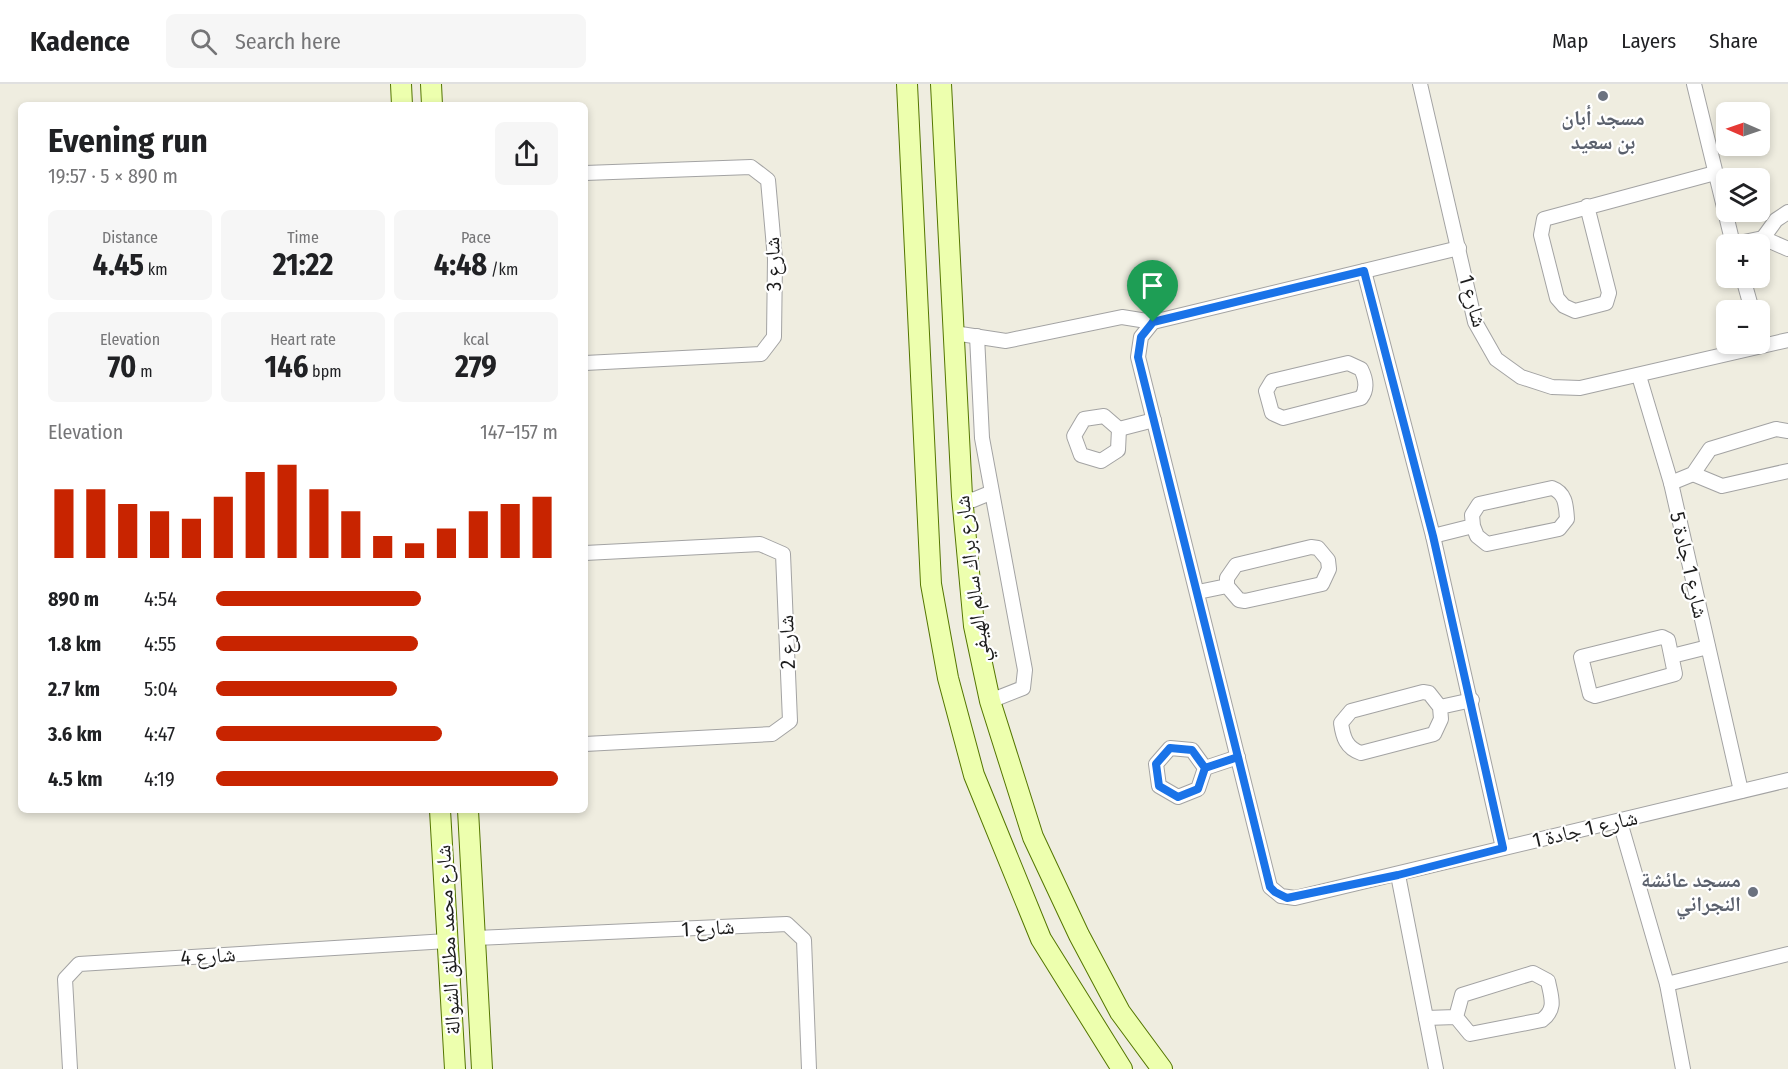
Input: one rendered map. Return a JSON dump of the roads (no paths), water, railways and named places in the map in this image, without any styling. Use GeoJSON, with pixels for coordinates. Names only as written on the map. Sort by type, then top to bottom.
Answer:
{"type":"FeatureCollection","features":[{"type":"Feature","properties":{"kind":"main road"},"geometry":{"type":"LineString","coordinates":[[401,84],[402,102]]}},
{"type":"Feature","properties":{"kind":"main road"},"geometry":{"type":"LineString","coordinates":[[431,84],[432,102]]}},
{"type":"Feature","properties":{"kind":"main road","name":"شارع براك سالم الهيفي"},"geometry":{"type":"LineString","coordinates":[[907,84],[921,329],[931,584],[948,678],[974,775],[1041,939],[1122,1069]]}},
{"type":"Feature","properties":{"kind":"main road","name":"شارع براك سالم الهيفي"},"geometry":{"type":"LineString","coordinates":[[941,84],[962,496],[974,626],[990,701],[1033,837],[1079,935],[1120,1012],[1162,1069]]}},
{"type":"Feature","properties":{"kind":"main road"},"geometry":{"type":"LineString","coordinates":[[921,329],[937,335],[954,333]]}},
{"type":"Feature","properties":{"kind":"main road"},"geometry":{"type":"LineString","coordinates":[[925,446],[931,437],[941,433],[951,436],[958,444]]}},
{"type":"Feature","properties":{"kind":"main road","name":"شارع محمد مطلق الشوالة"},"geometry":{"type":"LineString","coordinates":[[440,813],[455,1069]]}},
{"type":"Feature","properties":{"kind":"main road","name":"شارع محمد مطلق الشوالة"},"geometry":{"type":"LineString","coordinates":[[468,813],[482,1069]]}},
{"type":"Feature","properties":{"kind":"main road"},"geometry":{"type":"LineString","coordinates":[[1102,1039],[1105,1069]]}},
{"type":"Feature","properties":{"kind":"street","name":"شارع 1"},"geometry":{"type":"LineString","coordinates":[[1420,84],[1475,322],[1496,359],[1521,377],[1552,387],[1580,388],[1639,376],[1716,354]]}},
{"type":"Feature","properties":{"kind":"street"},"geometry":{"type":"LineString","coordinates":[[1694,84],[1731,234]]}},
{"type":"Feature","properties":{"kind":"street","name":"شارع 3"},"geometry":{"type":"LineString","coordinates":[[588,173],[751,167],[768,180],[775,259],[774,337],[760,354],[588,363]]}},
{"type":"Feature","properties":{"kind":"street"},"geometry":{"type":"LineString","coordinates":[[1587,206],[1609,293],[1605,303],[1575,311],[1564,306],[1557,298],[1541,227],[1544,219],[1587,206],[1715,172]]}},
{"type":"Feature","properties":{"kind":"street"},"geometry":{"type":"LineString","coordinates":[[1766,234],[1776,220],[1788,212]]}},
{"type":"Feature","properties":{"kind":"street"},"geometry":{"type":"LineString","coordinates":[[1770,241],[1788,249]]}},
{"type":"Feature","properties":{"kind":"street"},"geometry":{"type":"LineString","coordinates":[[954,333],[1006,341],[1122,317],[1153,322],[1459,248]]}},
{"type":"Feature","properties":{"kind":"street"},"geometry":{"type":"LineString","coordinates":[[1364,271],[1433,536],[1472,700],[1503,848]]}},
{"type":"Feature","properties":{"kind":"street","name":"شارع 1 جادة 1"},"geometry":{"type":"LineString","coordinates":[[1153,322],[1141,337],[1138,357],[1270,887],[1275,892],[1287,898],[1294,898],[1620,822],[1788,780]]}},
{"type":"Feature","properties":{"kind":"street"},"geometry":{"type":"LineString","coordinates":[[977,336],[982,438],[990,493],[1025,670],[1023,688],[990,701]]}},
{"type":"Feature","properties":{"kind":"street","name":"شارع 1"},"geometry":{"type":"LineString","coordinates":[[1770,341],[1788,340]]}},
{"type":"Feature","properties":{"kind":"street"},"geometry":{"type":"LineString","coordinates":[[1348,363],[1361,369],[1365,377],[1364,394],[1360,398],[1283,418],[1272,413],[1268,401],[1268,384],[1283,378],[1348,363]]}},
{"type":"Feature","properties":{"kind":"street"},"geometry":{"type":"LineString","coordinates":[[1365,377],[1390,370]]}},
{"type":"Feature","properties":{"kind":"street","name":"شارع 1 جادة 5"},"geometry":{"type":"LineString","coordinates":[[1639,376],[1671,483],[1741,791]]}},
{"type":"Feature","properties":{"kind":"street"},"geometry":{"type":"LineString","coordinates":[[1119,429],[1154,420]]}},
{"type":"Feature","properties":{"kind":"street"},"geometry":{"type":"LineString","coordinates":[[1788,431],[1776,429],[1710,449],[1693,474],[1722,486],[1788,471]]}},
{"type":"Feature","properties":{"kind":"street","name":"شارع 1 جادة 5"},"geometry":{"type":"LineString","coordinates":[[1671,483],[1693,474]]}},
{"type":"Feature","properties":{"kind":"street"},"geometry":{"type":"LineString","coordinates":[[1552,488],[1562,493],[1566,505],[1568,519],[1559,529],[1487,544],[1477,536],[1473,526],[1472,515],[1479,504],[1552,488]]}},
{"type":"Feature","properties":{"kind":"street"},"geometry":{"type":"LineString","coordinates":[[962,496],[973,500],[990,493]]}},
{"type":"Feature","properties":{"kind":"street"},"geometry":{"type":"LineString","coordinates":[[1433,536],[1473,526]]}},
{"type":"Feature","properties":{"kind":"street","name":"شارع 2"},"geometry":{"type":"LineString","coordinates":[[588,553],[760,544],[783,554],[790,721],[772,734],[588,744]]}},
{"type":"Feature","properties":{"kind":"street"},"geometry":{"type":"LineString","coordinates":[[1311,547],[1323,552],[1328,560],[1329,569],[1322,584],[1245,601],[1239,600],[1227,585],[1227,578],[1236,565],[1311,547]]}},
{"type":"Feature","properties":{"kind":"street"},"geometry":{"type":"LineString","coordinates":[[1198,592],[1227,585]]}},
{"type":"Feature","properties":{"kind":"street","name":"شارع 1 جادة 5"},"geometry":{"type":"LineString","coordinates":[[1662,637],[1668,640],[1672,656],[1676,671],[1673,675],[1593,696],[1590,694],[1581,660],[1585,654],[1662,637]]}},
{"type":"Feature","properties":{"kind":"street","name":"شارع 1 جادة 5"},"geometry":{"type":"LineString","coordinates":[[1672,656],[1708,647]]}},
{"type":"Feature","properties":{"kind":"street"},"geometry":{"type":"LineString","coordinates":[[1423,692],[1430,693],[1440,707],[1441,719],[1434,734],[1361,753],[1347,745],[1343,735],[1341,723],[1351,711],[1423,692]]}},
{"type":"Feature","properties":{"kind":"street"},"geometry":{"type":"LineString","coordinates":[[1440,707],[1472,700]]}},
{"type":"Feature","properties":{"kind":"street"},"geometry":{"type":"LineString","coordinates":[[1205,768],[1238,757]]}},
{"type":"Feature","properties":{"kind":"street"},"geometry":{"type":"LineString","coordinates":[[1620,822],[1666,984],[1683,1069]]}},
{"type":"Feature","properties":{"kind":"street"},"geometry":{"type":"LineString","coordinates":[[1398,875],[1436,1069]]}},
{"type":"Feature","properties":{"kind":"street","name":"شارع 1"},"geometry":{"type":"LineString","coordinates":[[476,938],[787,924],[804,940],[809,1069]]}},
{"type":"Feature","properties":{"kind":"street","name":"شارع 4"},"geometry":{"type":"LineString","coordinates":[[70,1069],[64,979],[79,964],[447,941]]}},
{"type":"Feature","properties":{"kind":"street"},"geometry":{"type":"LineString","coordinates":[[1666,984],[1788,954]]}},
{"type":"Feature","properties":{"kind":"street"},"geometry":{"type":"LineString","coordinates":[[1533,973],[1548,981],[1553,1005],[1550,1015],[1542,1020],[1470,1034],[1456,1017],[1462,995],[1533,973]]}},
{"type":"Feature","properties":{"kind":"street"},"geometry":{"type":"LineString","coordinates":[[1426,1018],[1456,1017]]}},
{"type":"Feature","properties":{"kind":"place","name":"مسجد أبان بن سعيد"},"geometry":{"type":"Point","coordinates":[1603,96]}},
{"type":"Feature","properties":{"kind":"place","name":"مسجد عائشة النجراني"},"geometry":{"type":"Point","coordinates":[1753,892]}}]}
